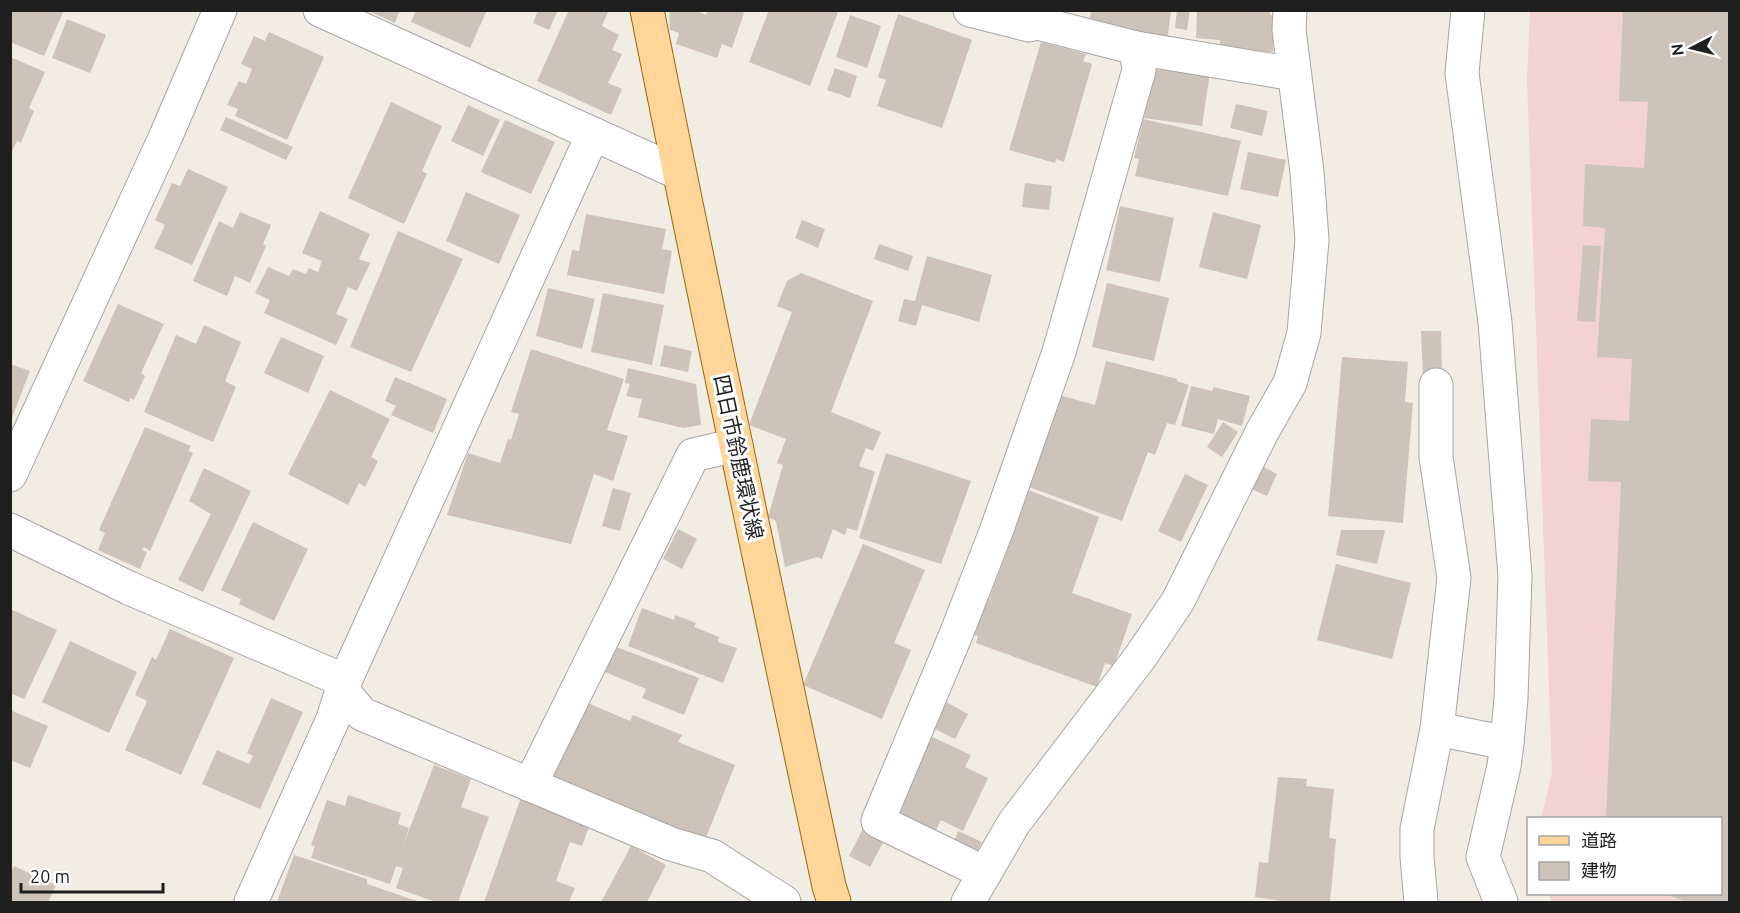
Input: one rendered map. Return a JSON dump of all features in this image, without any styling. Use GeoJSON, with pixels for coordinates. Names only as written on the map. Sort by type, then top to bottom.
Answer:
{"type":"FeatureCollection","features":[{"type":"Feature","properties":{"kind":"main road","name":"四日市鈴鹿環状線"},"geometry":{"type":"LineString","coordinates":[[647,10],[828,886],[834,903]]}},
{"type":"Feature","properties":{"kind":"street"},"geometry":{"type":"LineString","coordinates":[[10,475],[165,138],[220,10]]}},
{"type":"Feature","properties":{"kind":"street"},"geometry":{"type":"LineString","coordinates":[[320,10],[679,173]]}},
{"type":"Feature","properties":{"kind":"street"},"geometry":{"type":"LineString","coordinates":[[970,10],[1029,26],[1038,23],[1078,22],[1136,48],[1294,74]]}},
{"type":"Feature","properties":{"kind":"street"},"geometry":{"type":"LineString","coordinates":[[968,903],[1014,823],[1141,656],[1178,601],[1262,432],[1290,382],[1304,333],[1312,240],[1307,172],[1289,30],[1290,10]]}},
{"type":"Feature","properties":{"kind":"street"},"geometry":{"type":"LineString","coordinates":[[1468,10],[1462,73],[1495,322],[1515,576],[1511,698],[1507,742],[1504,766],[1483,857],[1501,903]]}},
{"type":"Feature","properties":{"kind":"street"},"geometry":{"type":"LineString","coordinates":[[985,873],[878,821],[993,539],[1059,352],[1139,70],[1136,48]]}},
{"type":"Feature","properties":{"kind":"street"},"geometry":{"type":"LineString","coordinates":[[251,903],[333,719],[343,686],[592,134]]}},
{"type":"Feature","properties":{"kind":"street"},"geometry":{"type":"LineString","coordinates":[[1421,903],[1417,829],[1438,719],[1454,578],[1436,457],[1436,385]]}},
{"type":"Feature","properties":{"kind":"street"},"geometry":{"type":"LineString","coordinates":[[530,785],[693,455],[736,445]]}},
{"type":"Feature","properties":{"kind":"street"},"geometry":{"type":"LineString","coordinates":[[10,530],[129,588],[343,686],[362,714],[671,844],[712,856],[784,903]]}},
{"type":"Feature","properties":{"kind":"street"},"geometry":{"type":"LineString","coordinates":[[1438,719],[1507,742]]}},
{"type":"Feature","properties":{"kind":"shaded area"},"geometry":{"type":"Polygon","coordinates":[[[1530,11],[1729,11],[1729,902],[1560,902],[1551,900],[1549,895],[1722,895],[1722,817],[1541,817],[1552,773],[1527,79],[1530,11]]]}},
{"type":"Feature","properties":{"kind":"building"},"geometry":{"type":"Polygon","coordinates":[[[10,10],[64,10],[44,56],[10,42],[10,10]]]}},
{"type":"Feature","properties":{"kind":"building"},"geometry":{"type":"Polygon","coordinates":[[[366,10],[400,10],[395,23],[366,10]]]}},
{"type":"Feature","properties":{"kind":"building"},"geometry":{"type":"Polygon","coordinates":[[[416,10],[487,10],[470,48],[411,22],[416,10]]]}},
{"type":"Feature","properties":{"kind":"building"},"geometry":{"type":"Polygon","coordinates":[[[538,10],[558,10],[549,30],[533,23],[538,10]]]}},
{"type":"Feature","properties":{"kind":"building"},"geometry":{"type":"Polygon","coordinates":[[[569,10],[608,12],[602,26],[619,35],[612,50],[622,54],[608,83],[622,89],[611,115],[537,81],[569,10]]]}},
{"type":"Feature","properties":{"kind":"building"},"geometry":{"type":"Polygon","coordinates":[[[669,10],[695,10],[706,15],[708,10],[738,10],[744,13],[732,48],[722,44],[717,58],[676,44],[679,33],[670,30],[669,10]]]}},
{"type":"Feature","properties":{"kind":"building"},"geometry":{"type":"Polygon","coordinates":[[[769,10],[838,12],[810,86],[749,62],[769,10]]]}},
{"type":"Feature","properties":{"kind":"building"},"geometry":{"type":"Polygon","coordinates":[[[1091,10],[1171,10],[1168,36],[1089,24],[1091,10]]]}},
{"type":"Feature","properties":{"kind":"building"},"geometry":{"type":"Polygon","coordinates":[[[1177,10],[1190,10],[1187,30],[1175,28],[1177,10]]]}},
{"type":"Feature","properties":{"kind":"building"},"geometry":{"type":"Polygon","coordinates":[[[1197,10],[1270,10],[1270,15],[1275,16],[1273,52],[1220,50],[1220,40],[1196,38],[1197,10]]]}},
{"type":"Feature","properties":{"kind":"building"},"geometry":{"type":"Polygon","coordinates":[[[1623,10],[1730,10],[1730,902],[1687,902],[1668,895],[1722,895],[1722,817],[1606,817],[1621,482],[1588,481],[1591,419],[1629,421],[1632,359],[1597,357],[1605,228],[1583,226],[1585,164],[1644,168],[1648,102],[1619,101],[1623,10]]]}},
{"type":"Feature","properties":{"kind":"building"},"geometry":{"type":"Polygon","coordinates":[[[898,14],[972,40],[942,128],[877,106],[886,80],[878,77],[898,14]]]}},
{"type":"Feature","properties":{"kind":"building"},"geometry":{"type":"Polygon","coordinates":[[[850,15],[881,26],[867,68],[836,57],[850,15]]]}},
{"type":"Feature","properties":{"kind":"building"},"geometry":{"type":"Polygon","coordinates":[[[67,19],[106,35],[90,73],[52,58],[67,19]]]}},
{"type":"Feature","properties":{"kind":"building"},"geometry":{"type":"Polygon","coordinates":[[[269,32],[324,57],[287,140],[235,116],[238,109],[227,105],[239,81],[246,84],[252,69],[241,64],[254,36],[265,41],[269,32]]]}},
{"type":"Feature","properties":{"kind":"building"},"geometry":{"type":"Polygon","coordinates":[[[1041,42],[1086,54],[1083,61],[1092,64],[1064,162],[1056,159],[1055,163],[1009,150],[1041,42]]]}},
{"type":"Feature","properties":{"kind":"building"},"geometry":{"type":"Polygon","coordinates":[[[10,57],[45,72],[29,108],[34,111],[21,143],[17,141],[10,156],[10,57]]]}},
{"type":"Feature","properties":{"kind":"building"},"geometry":{"type":"Polygon","coordinates":[[[1161,65],[1210,72],[1202,126],[1144,118],[1152,68],[1160,70],[1161,65]]]}},
{"type":"Feature","properties":{"kind":"building"},"geometry":{"type":"Polygon","coordinates":[[[835,68],[857,76],[850,98],[827,90],[835,68]]]}},
{"type":"Feature","properties":{"kind":"building"},"geometry":{"type":"Polygon","coordinates":[[[391,102],[442,126],[422,171],[427,174],[404,224],[348,198],[391,102]]]}},
{"type":"Feature","properties":{"kind":"building"},"geometry":{"type":"Polygon","coordinates":[[[1236,104],[1268,111],[1262,136],[1230,128],[1236,104]]]}},
{"type":"Feature","properties":{"kind":"building"},"geometry":{"type":"Polygon","coordinates":[[[468,105],[500,120],[483,156],[451,141],[468,105]]]}},
{"type":"Feature","properties":{"kind":"building"},"geometry":{"type":"Polygon","coordinates":[[[226,117],[293,147],[286,160],[220,130],[226,117]]]}},
{"type":"Feature","properties":{"kind":"building"},"geometry":{"type":"Polygon","coordinates":[[[1143,119],[1241,141],[1228,196],[1135,176],[1139,159],[1134,158],[1143,119]]]}},
{"type":"Feature","properties":{"kind":"building"},"geometry":{"type":"Polygon","coordinates":[[[505,120],[555,142],[531,194],[481,172],[505,120]]]}},
{"type":"Feature","properties":{"kind":"building"},"geometry":{"type":"Polygon","coordinates":[[[1248,152],[1286,160],[1278,197],[1240,189],[1248,152]]]}},
{"type":"Feature","properties":{"kind":"building"},"geometry":{"type":"Polygon","coordinates":[[[188,169],[228,187],[192,265],[154,248],[165,225],[155,220],[172,183],[180,186],[188,169]]]}},
{"type":"Feature","properties":{"kind":"building"},"geometry":{"type":"Polygon","coordinates":[[[1025,183],[1052,186],[1049,210],[1022,207],[1025,183]]]}},
{"type":"Feature","properties":{"kind":"building"},"geometry":{"type":"Polygon","coordinates":[[[466,192],[520,215],[499,264],[446,241],[466,192]]]}},
{"type":"Feature","properties":{"kind":"building"},"geometry":{"type":"Polygon","coordinates":[[[1120,206],[1174,218],[1160,282],[1106,270],[1120,206]]]}},
{"type":"Feature","properties":{"kind":"building"},"geometry":{"type":"Polygon","coordinates":[[[320,211],[370,234],[359,259],[370,263],[357,291],[348,287],[336,314],[348,319],[336,345],[264,313],[270,300],[255,293],[268,267],[289,276],[293,269],[306,274],[309,268],[318,272],[322,261],[302,253],[320,211]]]}},
{"type":"Feature","properties":{"kind":"building"},"geometry":{"type":"Polygon","coordinates":[[[240,212],[271,225],[263,244],[266,246],[250,283],[235,276],[227,296],[193,281],[219,221],[233,228],[240,212]]]}},
{"type":"Feature","properties":{"kind":"building"},"geometry":{"type":"Polygon","coordinates":[[[1213,212],[1261,225],[1247,279],[1199,267],[1213,212]]]}},
{"type":"Feature","properties":{"kind":"building"},"geometry":{"type":"Polygon","coordinates":[[[586,214],[666,229],[662,249],[672,251],[664,294],[567,275],[572,250],[579,251],[586,214]]]}},
{"type":"Feature","properties":{"kind":"building"},"geometry":{"type":"Polygon","coordinates":[[[802,220],[825,229],[818,248],[795,238],[802,220]]]}},
{"type":"Feature","properties":{"kind":"building"},"geometry":{"type":"Polygon","coordinates":[[[398,231],[463,259],[411,372],[350,347],[398,231]]]}},
{"type":"Feature","properties":{"kind":"building"},"geometry":{"type":"Polygon","coordinates":[[[879,244],[913,256],[908,271],[874,259],[879,244]]]}},
{"type":"Feature","properties":{"kind":"building"},"geometry":{"type":"Polygon","coordinates":[[[1583,245],[1601,246],[1595,322],[1577,321],[1583,245]]]}},
{"type":"Feature","properties":{"kind":"building"},"geometry":{"type":"Polygon","coordinates":[[[927,256],[992,275],[979,322],[922,305],[916,326],[898,321],[904,299],[915,301],[927,256]]]}},
{"type":"Feature","properties":{"kind":"building"},"geometry":{"type":"Polygon","coordinates":[[[801,273],[873,301],[831,412],[881,432],[873,451],[866,448],[859,466],[875,472],[857,531],[847,528],[845,535],[833,529],[822,559],[817,557],[785,567],[776,521],[768,517],[783,465],[777,463],[786,439],[749,425],[792,312],[777,306],[787,281],[801,273]]]}},
{"type":"Feature","properties":{"kind":"building"},"geometry":{"type":"Polygon","coordinates":[[[1107,283],[1169,298],[1154,361],[1092,347],[1107,283]]]}},
{"type":"Feature","properties":{"kind":"building"},"geometry":{"type":"Polygon","coordinates":[[[548,288],[595,299],[582,349],[536,336],[548,288]]]}},
{"type":"Feature","properties":{"kind":"building"},"geometry":{"type":"Polygon","coordinates":[[[603,293],[664,305],[652,365],[591,352],[603,293]]]}},
{"type":"Feature","properties":{"kind":"building"},"geometry":{"type":"Polygon","coordinates":[[[118,304],[164,324],[141,373],[145,376],[134,400],[130,398],[129,402],[83,381],[118,304]]]}},
{"type":"Feature","properties":{"kind":"building"},"geometry":{"type":"Polygon","coordinates":[[[204,325],[241,342],[225,381],[236,387],[213,442],[144,412],[176,335],[196,344],[204,325]]]}},
{"type":"Feature","properties":{"kind":"building"},"geometry":{"type":"Polygon","coordinates":[[[1421,331],[1441,331],[1442,375],[1423,377],[1421,331]]]}},
{"type":"Feature","properties":{"kind":"building"},"geometry":{"type":"Polygon","coordinates":[[[281,337],[324,356],[308,393],[264,373],[281,337]]]}},
{"type":"Feature","properties":{"kind":"building"},"geometry":{"type":"Polygon","coordinates":[[[664,345],[692,351],[688,372],[660,366],[664,345]]]}},
{"type":"Feature","properties":{"kind":"building"},"geometry":{"type":"Polygon","coordinates":[[[531,349],[624,379],[607,430],[628,436],[613,481],[594,474],[571,544],[447,515],[468,453],[500,463],[508,439],[511,440],[519,414],[511,412],[531,349]]]}},
{"type":"Feature","properties":{"kind":"building"},"geometry":{"type":"Polygon","coordinates":[[[1342,357],[1408,362],[1405,402],[1413,403],[1403,523],[1328,516],[1342,357]]]}},
{"type":"Feature","properties":{"kind":"building"},"geometry":{"type":"Polygon","coordinates":[[[1106,361],[1177,379],[1189,385],[1175,425],[1167,423],[1155,455],[1148,452],[1122,521],[1026,486],[1059,395],[1095,405],[1106,361]]]}},
{"type":"Feature","properties":{"kind":"building"},"geometry":{"type":"Polygon","coordinates":[[[10,364],[30,371],[11,420],[10,420],[10,364]]]}},
{"type":"Feature","properties":{"kind":"building"},"geometry":{"type":"Polygon","coordinates":[[[628,368],[696,384],[701,425],[683,428],[638,417],[642,399],[626,396],[630,384],[625,383],[628,368]]]}},
{"type":"Feature","properties":{"kind":"building"},"geometry":{"type":"Polygon","coordinates":[[[395,377],[447,399],[433,433],[391,415],[396,406],[385,401],[395,377]]]}},
{"type":"Feature","properties":{"kind":"building"},"geometry":{"type":"Polygon","coordinates":[[[1191,386],[1212,391],[1214,387],[1250,396],[1242,426],[1218,419],[1214,434],[1181,426],[1191,386]]]}},
{"type":"Feature","properties":{"kind":"building"},"geometry":{"type":"Polygon","coordinates":[[[330,390],[390,419],[371,457],[378,461],[365,487],[359,483],[348,505],[288,474],[330,390]]]}},
{"type":"Feature","properties":{"kind":"building"},"geometry":{"type":"Polygon","coordinates":[[[1223,422],[1238,432],[1222,457],[1207,447],[1223,422]]]}},
{"type":"Feature","properties":{"kind":"building"},"geometry":{"type":"Polygon","coordinates":[[[145,427],[191,446],[188,451],[193,453],[150,551],[144,547],[142,550],[147,552],[140,569],[98,550],[105,533],[99,530],[145,427]]]}},
{"type":"Feature","properties":{"kind":"building"},"geometry":{"type":"Polygon","coordinates":[[[886,453],[971,481],[941,564],[859,538],[886,453]]]}},
{"type":"Feature","properties":{"kind":"building"},"geometry":{"type":"Polygon","coordinates":[[[1260,465],[1277,474],[1267,496],[1249,488],[1260,465]]]}},
{"type":"Feature","properties":{"kind":"building"},"geometry":{"type":"Polygon","coordinates":[[[204,468],[251,491],[203,592],[178,580],[211,514],[189,501],[204,468]]]}},
{"type":"Feature","properties":{"kind":"building"},"geometry":{"type":"Polygon","coordinates":[[[1185,474],[1208,485],[1181,542],[1158,531],[1185,474]]]}},
{"type":"Feature","properties":{"kind":"building"},"geometry":{"type":"Polygon","coordinates":[[[613,488],[631,493],[620,531],[602,526],[613,488]]]}},
{"type":"Feature","properties":{"kind":"building"},"geometry":{"type":"Polygon","coordinates":[[[1026,489],[1099,517],[1072,593],[1132,614],[1114,666],[1105,663],[1097,687],[976,643],[978,636],[970,634],[984,597],[989,599],[1024,505],[1020,503],[1026,489]]]}},
{"type":"Feature","properties":{"kind":"building"},"geometry":{"type":"Polygon","coordinates":[[[253,522],[308,549],[274,621],[239,604],[241,599],[221,590],[253,522]]]}},
{"type":"Feature","properties":{"kind":"building"},"geometry":{"type":"Polygon","coordinates":[[[678,529],[697,539],[682,569],[663,559],[678,529]]]}},
{"type":"Feature","properties":{"kind":"building"},"geometry":{"type":"Polygon","coordinates":[[[1341,530],[1385,530],[1377,564],[1336,555],[1341,530]]]}},
{"type":"Feature","properties":{"kind":"building"},"geometry":{"type":"Polygon","coordinates":[[[863,544],[925,570],[894,643],[911,650],[882,719],[803,685],[863,544]]]}},
{"type":"Feature","properties":{"kind":"building"},"geometry":{"type":"Polygon","coordinates":[[[1336,564],[1411,583],[1392,659],[1317,640],[1336,564]]]}},
{"type":"Feature","properties":{"kind":"building"},"geometry":{"type":"Polygon","coordinates":[[[642,608],[674,620],[675,615],[696,623],[694,627],[719,637],[718,642],[737,648],[723,683],[628,646],[642,608]]]}},
{"type":"Feature","properties":{"kind":"building"},"geometry":{"type":"Polygon","coordinates":[[[10,609],[57,630],[24,699],[10,693],[10,609]]]}},
{"type":"Feature","properties":{"kind":"building"},"geometry":{"type":"Polygon","coordinates":[[[170,629],[234,658],[181,775],[125,750],[147,701],[135,695],[152,657],[156,660],[170,629]]]}},
{"type":"Feature","properties":{"kind":"building"},"geometry":{"type":"Polygon","coordinates":[[[70,641],[137,672],[109,733],[42,702],[70,641]]]}},
{"type":"Feature","properties":{"kind":"building"},"geometry":{"type":"Polygon","coordinates":[[[608,644],[699,678],[684,715],[642,698],[646,689],[598,669],[608,644]]]}},
{"type":"Feature","properties":{"kind":"building"},"geometry":{"type":"Polygon","coordinates":[[[271,698],[303,712],[260,809],[202,784],[217,750],[249,764],[253,756],[247,753],[271,698]]]}},
{"type":"Feature","properties":{"kind":"building"},"geometry":{"type":"Polygon","coordinates":[[[583,701],[630,721],[633,715],[682,735],[678,742],[735,765],[705,840],[552,777],[583,701]]]}},
{"type":"Feature","properties":{"kind":"building"},"geometry":{"type":"Polygon","coordinates":[[[946,702],[968,714],[955,739],[933,728],[946,702]]]}},
{"type":"Feature","properties":{"kind":"building"},"geometry":{"type":"Polygon","coordinates":[[[10,710],[48,726],[30,768],[10,760],[10,710]]]}},
{"type":"Feature","properties":{"kind":"building"},"geometry":{"type":"Polygon","coordinates":[[[926,734],[971,755],[965,767],[988,778],[963,831],[941,820],[933,836],[888,815],[926,734]]]}},
{"type":"Feature","properties":{"kind":"building"},"geometry":{"type":"Polygon","coordinates":[[[434,765],[471,779],[461,807],[489,817],[458,902],[436,902],[396,888],[403,868],[396,866],[390,884],[311,858],[315,846],[311,845],[327,800],[345,806],[348,795],[401,813],[398,824],[409,828],[403,846],[434,765]]]}},
{"type":"Feature","properties":{"kind":"building"},"geometry":{"type":"Polygon","coordinates":[[[1278,777],[1307,779],[1306,786],[1334,789],[1329,838],[1336,839],[1330,902],[1289,902],[1255,897],[1259,862],[1268,863],[1278,777]]]}},
{"type":"Feature","properties":{"kind":"building"},"geometry":{"type":"Polygon","coordinates":[[[524,789],[592,819],[582,846],[570,842],[556,881],[575,888],[569,902],[484,902],[524,789]]]}},
{"type":"Feature","properties":{"kind":"building"},"geometry":{"type":"Polygon","coordinates":[[[866,823],[887,835],[870,867],[849,856],[866,823]]]}},
{"type":"Feature","properties":{"kind":"building"},"geometry":{"type":"Polygon","coordinates":[[[958,831],[982,842],[975,855],[953,844],[958,831]]]}},
{"type":"Feature","properties":{"kind":"building"},"geometry":{"type":"Polygon","coordinates":[[[631,846],[666,865],[647,902],[601,902],[631,846]]]}},
{"type":"Feature","properties":{"kind":"building"},"geometry":{"type":"Polygon","coordinates":[[[294,855],[367,879],[367,884],[420,902],[277,902],[294,855]]]}},
{"type":"Feature","properties":{"kind":"building"},"geometry":{"type":"Polygon","coordinates":[[[14,866],[56,885],[48,902],[10,902],[10,873],[14,866]]]}}]}
